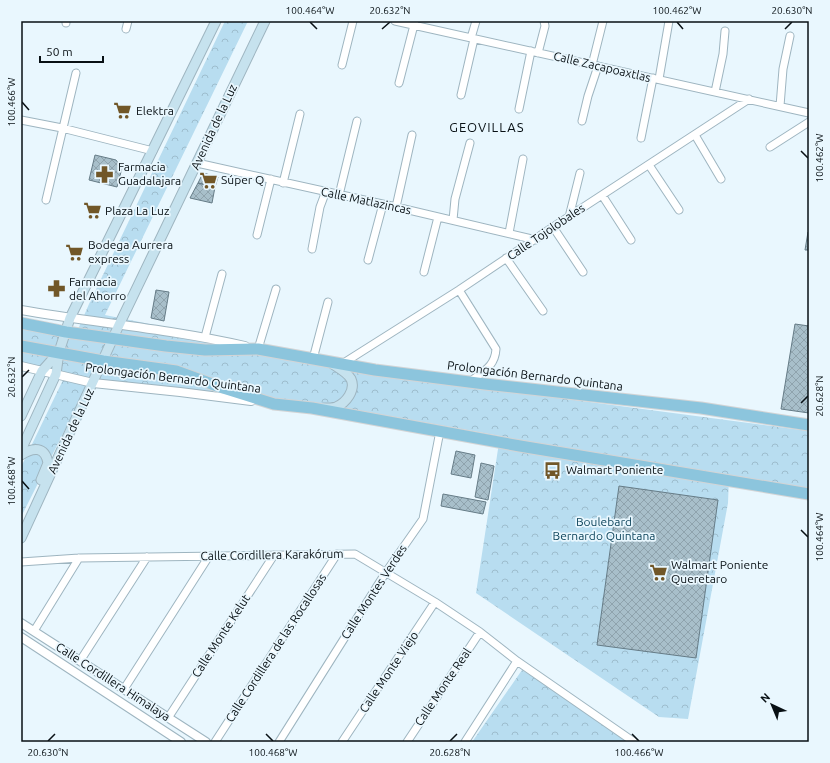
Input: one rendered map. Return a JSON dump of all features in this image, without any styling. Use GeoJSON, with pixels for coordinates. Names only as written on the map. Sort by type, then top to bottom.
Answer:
{"type":"FeatureCollection","features":[{"type":"Feature","properties":{"kind":"main road"},"geometry":{"type":"LineString","coordinates":[[21,450],[56,374],[59,352],[70,318],[216,21]]}},
{"type":"Feature","properties":{"kind":"main road","name":"Avenida de la Luz"},"geometry":{"type":"LineString","coordinates":[[21,538],[104,361],[119,325],[264,21]]}},
{"type":"Feature","properties":{"kind":"main road","name":"Prolongación Bernardo Quintana"},"geometry":{"type":"LineString","coordinates":[[21,324],[113,339],[205,350],[258,349],[330,363],[701,408],[809,425]]}},
{"type":"Feature","properties":{"kind":"main road","name":"Prolongación Bernardo Quintana"},"geometry":{"type":"LineString","coordinates":[[21,346],[104,361],[176,371],[274,404],[312,408],[809,494]]}},
{"type":"Feature","properties":{"kind":"main road"},"geometry":{"type":"LineString","coordinates":[[21,416],[42,371],[59,352]]}},
{"type":"Feature","properties":{"kind":"main road"},"geometry":{"type":"LineString","coordinates":[[312,408],[333,408],[338,406],[344,402],[352,390],[352,382],[348,375],[330,363]]}},
{"type":"Feature","properties":{"kind":"main road"},"geometry":{"type":"LineString","coordinates":[[21,455],[30,450],[39,449],[45,454],[48,463],[21,527]]}},
{"type":"Feature","properties":{"kind":"street"},"geometry":{"type":"LineString","coordinates":[[126,29],[128,21]]}},
{"type":"Feature","properties":{"kind":"street"},"geometry":{"type":"LineString","coordinates":[[342,65],[353,21]]}},
{"type":"Feature","properties":{"kind":"street","name":"Calle Zacapoaxtlas"},"geometry":{"type":"LineString","coordinates":[[395,21],[415,23],[472,38],[809,113]]}},
{"type":"Feature","properties":{"kind":"street"},"geometry":{"type":"LineString","coordinates":[[461,95],[476,21]]}},
{"type":"Feature","properties":{"kind":"street"},"geometry":{"type":"LineString","coordinates":[[519,109],[535,52],[545,26],[544,21]]}},
{"type":"Feature","properties":{"kind":"street"},"geometry":{"type":"LineString","coordinates":[[582,122],[603,21]]}},
{"type":"Feature","properties":{"kind":"street"},"geometry":{"type":"LineString","coordinates":[[641,138],[669,21]]}},
{"type":"Feature","properties":{"kind":"street"},"geometry":{"type":"LineString","coordinates":[[399,83],[415,23]]}},
{"type":"Feature","properties":{"kind":"street"},"geometry":{"type":"LineString","coordinates":[[715,92],[718,71],[723,54],[725,31]]}},
{"type":"Feature","properties":{"kind":"street"},"geometry":{"type":"LineString","coordinates":[[780,106],[783,69],[790,36]]}},
{"type":"Feature","properties":{"kind":"street"},"geometry":{"type":"LineString","coordinates":[[46,200],[76,73]]}},
{"type":"Feature","properties":{"kind":"street","name":"Calle Tojolobales"},"geometry":{"type":"LineString","coordinates":[[342,364],[459,290],[749,100]]}},
{"type":"Feature","properties":{"kind":"street"},"geometry":{"type":"LineString","coordinates":[[283,183],[300,114]]}},
{"type":"Feature","properties":{"kind":"street"},"geometry":{"type":"LineString","coordinates":[[21,120],[62,128],[153,151]]}},
{"type":"Feature","properties":{"kind":"street"},"geometry":{"type":"LineString","coordinates":[[339,195],[357,121]]}},
{"type":"Feature","properties":{"kind":"street"},"geometry":{"type":"LineString","coordinates":[[770,147],[809,122]]}},
{"type":"Feature","properties":{"kind":"street"},"geometry":{"type":"LineString","coordinates":[[396,207],[412,135]]}},
{"type":"Feature","properties":{"kind":"street"},"geometry":{"type":"LineString","coordinates":[[695,135],[721,179]]}},
{"type":"Feature","properties":{"kind":"street"},"geometry":{"type":"LineString","coordinates":[[453,220],[456,199],[470,143]]}},
{"type":"Feature","properties":{"kind":"street"},"geometry":{"type":"LineString","coordinates":[[509,233],[523,159]]}},
{"type":"Feature","properties":{"kind":"street","name":"Calle Matlazincas"},"geometry":{"type":"LineString","coordinates":[[197,163],[283,183],[326,191],[536,240]]}},
{"type":"Feature","properties":{"kind":"street"},"geometry":{"type":"LineString","coordinates":[[649,165],[679,210]]}},
{"type":"Feature","properties":{"kind":"street"},"geometry":{"type":"LineString","coordinates":[[569,217],[580,173]]}},
{"type":"Feature","properties":{"kind":"street"},"geometry":{"type":"LineString","coordinates":[[257,235],[271,179]]}},
{"type":"Feature","properties":{"kind":"street"},"geometry":{"type":"LineString","coordinates":[[312,249],[320,207],[326,191]]}},
{"type":"Feature","properties":{"kind":"street"},"geometry":{"type":"LineString","coordinates":[[602,195],[631,240]]}},
{"type":"Feature","properties":{"kind":"street"},"geometry":{"type":"LineString","coordinates":[[368,260],[383,204]]}},
{"type":"Feature","properties":{"kind":"street"},"geometry":{"type":"LineString","coordinates":[[424,272],[438,217]]}},
{"type":"Feature","properties":{"kind":"street"},"geometry":{"type":"LineString","coordinates":[[553,227],[583,272]]}},
{"type":"Feature","properties":{"kind":"street"},"geometry":{"type":"LineString","coordinates":[[506,258],[543,311]]}},
{"type":"Feature","properties":{"kind":"street"},"geometry":{"type":"LineString","coordinates":[[205,337],[222,274]]}},
{"type":"Feature","properties":{"kind":"street"},"geometry":{"type":"LineString","coordinates":[[258,349],[276,289]]}},
{"type":"Feature","properties":{"kind":"street"},"geometry":{"type":"LineString","coordinates":[[459,290],[496,349],[496,357],[492,364],[471,381]]}},
{"type":"Feature","properties":{"kind":"street"},"geometry":{"type":"LineString","coordinates":[[313,359],[328,302]]}},
{"type":"Feature","properties":{"kind":"street","name":"Prolongación Bernardo Quintana"},"geometry":{"type":"LineString","coordinates":[[21,310],[205,337],[258,349]]}},
{"type":"Feature","properties":{"kind":"street","name":"Prolongación Bernardo Quintana"},"geometry":{"type":"LineString","coordinates":[[21,366],[93,383],[274,404]]}},
{"type":"Feature","properties":{"kind":"street","name":"Calle Montes Verdes"},"geometry":{"type":"LineString","coordinates":[[279,742],[386,572],[423,519],[440,431]]}},
{"type":"Feature","properties":{"kind":"street","name":"Calle Cordillera de las Rocallosas"},"geometry":{"type":"LineString","coordinates":[[215,742],[337,554]]}},
{"type":"Feature","properties":{"kind":"street","name":"Calle Cordillera Karakórum"},"geometry":{"type":"LineString","coordinates":[[21,562],[79,558],[354,554],[435,602],[480,632],[517,661],[634,742]]}},
{"type":"Feature","properties":{"kind":"street","name":"Calle Monte Kelut"},"geometry":{"type":"LineString","coordinates":[[168,718],[274,555]]}},
{"type":"Feature","properties":{"kind":"street"},"geometry":{"type":"LineString","coordinates":[[124,689],[209,556]]}},
{"type":"Feature","properties":{"kind":"street"},"geometry":{"type":"LineString","coordinates":[[80,661],[147,557]]}},
{"type":"Feature","properties":{"kind":"street"},"geometry":{"type":"LineString","coordinates":[[34,631],[79,558]]}},
{"type":"Feature","properties":{"kind":"street","name":"Calle Monte Viejo"},"geometry":{"type":"LineString","coordinates":[[342,742],[435,602]]}},
{"type":"Feature","properties":{"kind":"street","name":"Calle Cordillera Himalaya"},"geometry":{"type":"LineString","coordinates":[[21,622],[206,742]]}},
{"type":"Feature","properties":{"kind":"street","name":"Calle Monte Real"},"geometry":{"type":"LineString","coordinates":[[407,742],[480,632]]}},
{"type":"Feature","properties":{"kind":"street","name":"Calle Cordillera Himalaya"},"geometry":{"type":"LineString","coordinates":[[21,637],[181,742]]}},
{"type":"Feature","properties":{"kind":"street"},"geometry":{"type":"LineString","coordinates":[[465,742],[517,661]]}},
{"type":"Feature","properties":{"kind":"green space","name":"Boulebard Bernardo Quintana"},"geometry":{"type":"Polygon","coordinates":[[[225,21],[248,21],[105,315],[431,381],[809,431],[809,490],[729,477],[728,503],[688,719],[659,717],[476,593],[500,436],[389,416],[87,386],[21,517],[21,467],[63,380],[21,366],[21,325],[76,334],[225,21]]]}},
{"type":"Feature","properties":{"kind":"green space"},"geometry":{"type":"Polygon","coordinates":[[[522,670],[633,741],[472,742],[522,670]]]}},
{"type":"Feature","properties":{"kind":"building","name":"Farmacia Guadalajara"},"geometry":{"type":"Polygon","coordinates":[[[95,155],[116,160],[122,168],[117,187],[89,180],[95,155]]]}},
{"type":"Feature","properties":{"kind":"building","name":"Súper Q"},"geometry":{"type":"Polygon","coordinates":[[[203,173],[218,177],[215,187],[198,183],[203,173]]]}},
{"type":"Feature","properties":{"kind":"building"},"geometry":{"type":"Polygon","coordinates":[[[198,183],[215,187],[212,203],[190,198],[198,183]]]}},
{"type":"Feature","properties":{"kind":"building"},"geometry":{"type":"Polygon","coordinates":[[[808,232],[809,250],[805,250],[808,232]]]}},
{"type":"Feature","properties":{"kind":"building"},"geometry":{"type":"Polygon","coordinates":[[[156,290],[169,292],[164,321],[151,318],[156,290]]]}},
{"type":"Feature","properties":{"kind":"building"},"geometry":{"type":"Polygon","coordinates":[[[795,324],[809,326],[809,413],[781,409],[795,324]]]}},
{"type":"Feature","properties":{"kind":"building"},"geometry":{"type":"Polygon","coordinates":[[[456,451],[475,455],[471,478],[451,474],[456,451]]]}},
{"type":"Feature","properties":{"kind":"building"},"geometry":{"type":"Polygon","coordinates":[[[481,463],[494,466],[488,500],[475,497],[481,463]]]}},
{"type":"Feature","properties":{"kind":"building","name":"Walmart Poniente Queretaro"},"geometry":{"type":"Polygon","coordinates":[[[619,486],[718,500],[696,658],[597,645],[619,486]]]}},
{"type":"Feature","properties":{"kind":"building"},"geometry":{"type":"Polygon","coordinates":[[[443,494],[486,502],[483,514],[441,506],[443,494]]]}},
{"type":"Feature","properties":{"kind":"place","name":"Elektra"},"geometry":{"type":"Point","coordinates":[123,111]}},
{"type":"Feature","properties":{"kind":"place","name":"Farmacia Guadalajara"},"geometry":{"type":"Point","coordinates":[105,174]}},
{"type":"Feature","properties":{"kind":"place","name":"Súper Q"},"geometry":{"type":"Point","coordinates":[208,180]}},
{"type":"Feature","properties":{"kind":"place","name":"Plaza La Luz"},"geometry":{"type":"Point","coordinates":[92,211]}},
{"type":"Feature","properties":{"kind":"place","name":"Bodega Aurrera express"},"geometry":{"type":"Point","coordinates":[75,252]}},
{"type":"Feature","properties":{"kind":"place","name":"Farmacia del Ahorro"},"geometry":{"type":"Point","coordinates":[56,289]}},
{"type":"Feature","properties":{"kind":"place","name":"Walmart Poniente"},"geometry":{"type":"Point","coordinates":[553,470]}},
{"type":"Feature","properties":{"kind":"place","name":"Walmart Poniente Queretaro"},"geometry":{"type":"Point","coordinates":[658,572]}},
{"type":"Feature","properties":{"kind":"district","name":"GEOVILLAS"},"geometry":{"type":"Point","coordinates":[487,127]}}]}
